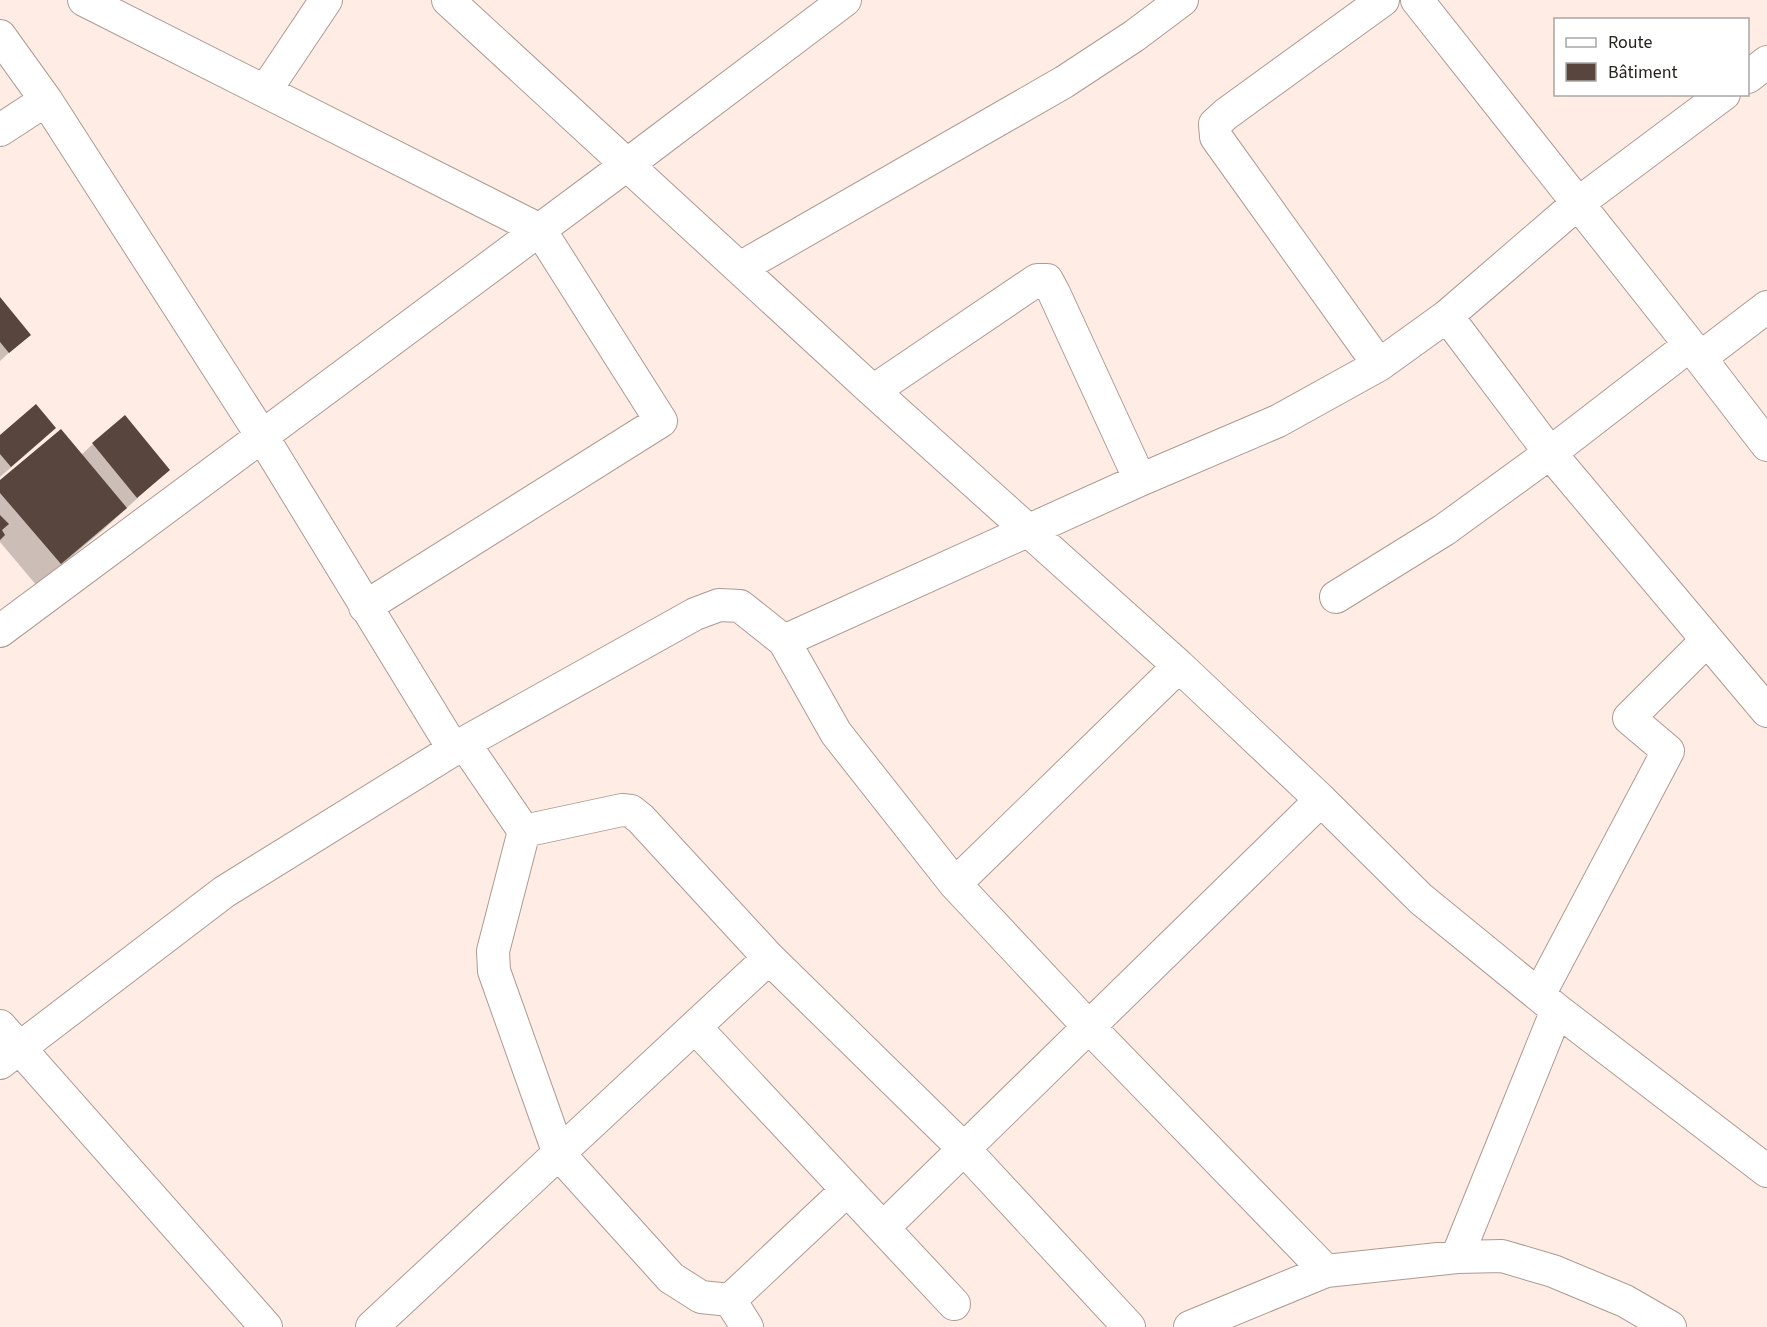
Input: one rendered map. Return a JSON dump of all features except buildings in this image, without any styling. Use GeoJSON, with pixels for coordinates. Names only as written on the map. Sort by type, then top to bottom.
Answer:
{"type":"FeatureCollection","features":[{"type":"Feature","properties":{"kind":"street"},"geometry":{"type":"LineString","coordinates":[[84,0],[540,230],[661,421],[365,607]]}},
{"type":"Feature","properties":{"kind":"street"},"geometry":{"type":"LineString","coordinates":[[265,92],[326,0]]}},
{"type":"Feature","properties":{"kind":"street"},"geometry":{"type":"LineString","coordinates":[[448,0],[873,391],[1179,666],[1321,800],[1421,899],[1548,1002],[1767,1171]]}},
{"type":"Feature","properties":{"kind":"street"},"geometry":{"type":"LineString","coordinates":[[0,631],[540,230],[844,0]]}},
{"type":"Feature","properties":{"kind":"street"},"geometry":{"type":"LineString","coordinates":[[740,268],[1064,82],[1134,36],[1182,0]]}},
{"type":"Feature","properties":{"kind":"street"},"geometry":{"type":"LineString","coordinates":[[1379,365],[1216,137],[1215,124],[1383,0]]}},
{"type":"Feature","properties":{"kind":"street"},"geometry":{"type":"LineString","coordinates":[[1416,0],[1767,445]]}},
{"type":"Feature","properties":{"kind":"street"},"geometry":{"type":"LineString","coordinates":[[0,36],[46,100],[262,436],[365,607],[459,747],[524,831]]}},
{"type":"Feature","properties":{"kind":"street"},"geometry":{"type":"LineString","coordinates":[[1749,76],[1767,62]]}},
{"type":"Feature","properties":{"kind":"street"},"geometry":{"type":"LineString","coordinates":[[784,641],[1140,480],[1278,421],[1379,365],[1447,316],[1577,204],[1721,96]]}},
{"type":"Feature","properties":{"kind":"street"},"geometry":{"type":"LineString","coordinates":[[0,130],[46,100]]}},
{"type":"Feature","properties":{"kind":"street"},"geometry":{"type":"LineString","coordinates":[[873,391],[1037,280],[1047,280],[1140,480]]}},
{"type":"Feature","properties":{"kind":"street"},"geometry":{"type":"LineString","coordinates":[[1336,597],[1444,530],[1695,352],[1767,307]]}},
{"type":"Feature","properties":{"kind":"street"},"geometry":{"type":"LineString","coordinates":[[1447,316],[1550,453],[1767,711]]}},
{"type":"Feature","properties":{"kind":"street"},"geometry":{"type":"LineString","coordinates":[[266,1327],[6,1046],[224,892],[459,747],[695,614],[719,605],[740,606],[784,641],[836,733],[956,884],[1089,1027],[1326,1271]]}},
{"type":"Feature","properties":{"kind":"street"},"geometry":{"type":"LineString","coordinates":[[1457,1257],[1548,1002],[1668,751],[1629,718],[1707,639]]}},
{"type":"Feature","properties":{"kind":"street"},"geometry":{"type":"LineString","coordinates":[[956,884],[1179,666]]}},
{"type":"Feature","properties":{"kind":"street"},"geometry":{"type":"LineString","coordinates":[[884,1227],[1321,800]]}},
{"type":"Feature","properties":{"kind":"street"},"geometry":{"type":"LineString","coordinates":[[524,831],[622,810],[631,811],[641,819],[769,958],[964,1149],[1128,1327]]}},
{"type":"Feature","properties":{"kind":"street"},"geometry":{"type":"LineString","coordinates":[[524,831],[493,951],[494,971],[559,1154],[671,1278],[700,1297],[730,1300],[847,1190]]}},
{"type":"Feature","properties":{"kind":"street"},"geometry":{"type":"LineString","coordinates":[[372,1327],[769,958]]}},
{"type":"Feature","properties":{"kind":"street"},"geometry":{"type":"LineString","coordinates":[[695,1027],[954,1304]]}},
{"type":"Feature","properties":{"kind":"street"},"geometry":{"type":"LineString","coordinates":[[1190,1327],[1326,1271],[1457,1257],[1502,1256],[1553,1271],[1625,1301],[1670,1327]]}},
{"type":"Feature","properties":{"kind":"street"},"geometry":{"type":"LineString","coordinates":[[730,1300],[747,1327]]}}]}
